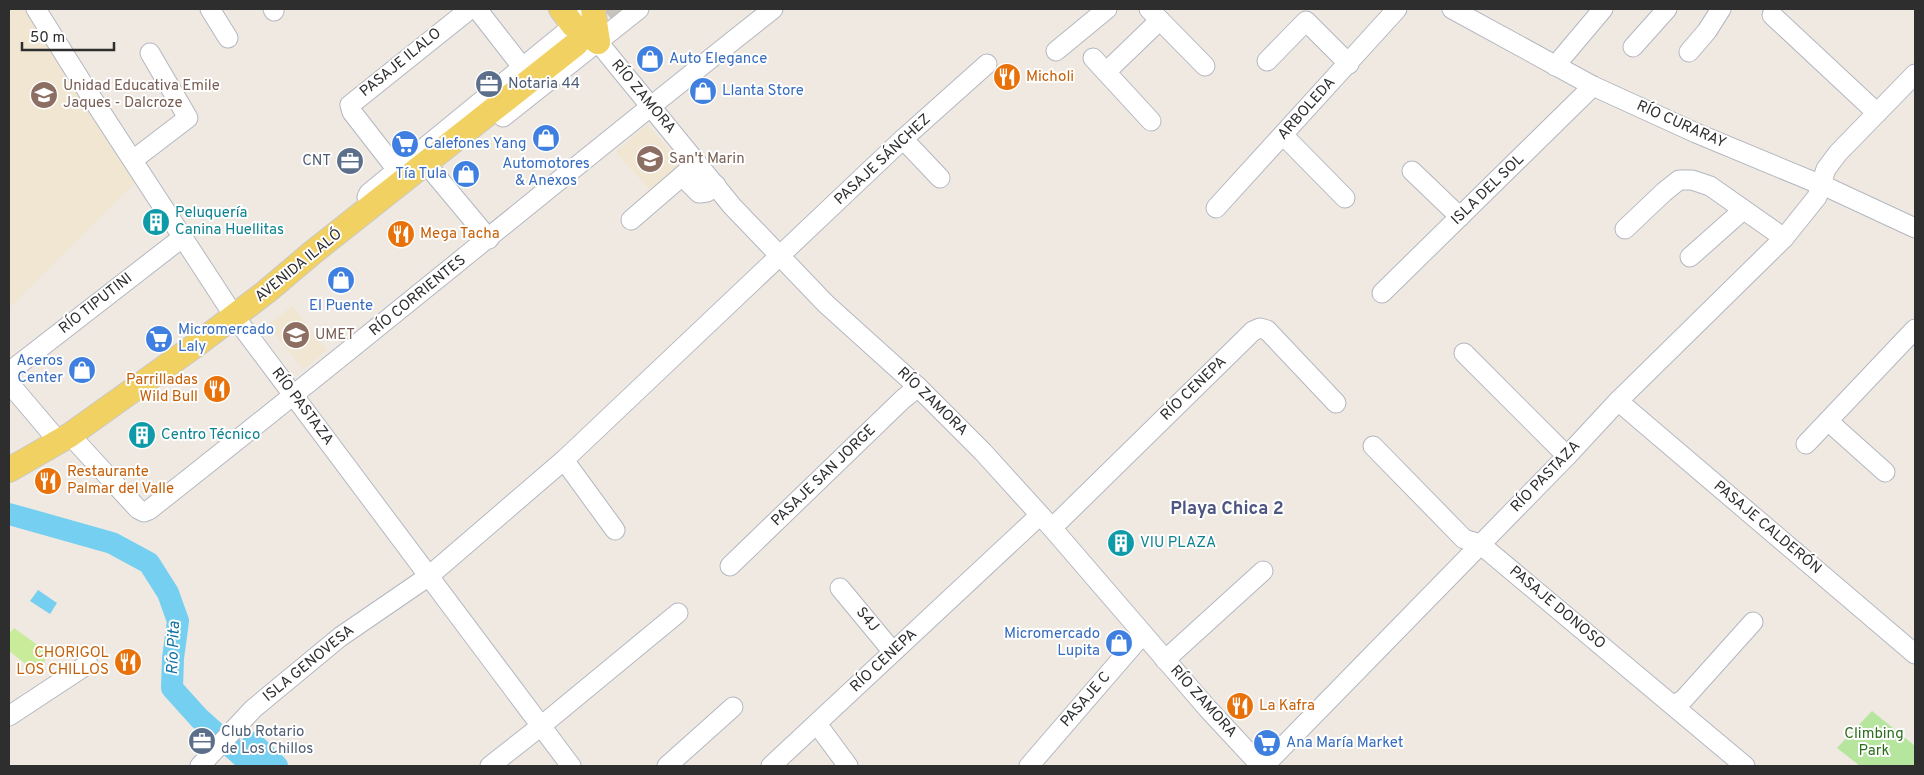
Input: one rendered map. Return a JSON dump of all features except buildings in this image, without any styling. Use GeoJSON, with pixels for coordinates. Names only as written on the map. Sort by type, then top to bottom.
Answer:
{"type":"FeatureCollection","features":[{"type":"Feature","properties":{"kind":"main road"},"geometry":{"type":"LineString","coordinates":[[577,30],[594,9]]}},
{"type":"Feature","properties":{"kind":"main road","name":"AVENIDA ILALÓ"},"geometry":{"type":"LineString","coordinates":[[9,470],[65,438],[169,366],[234,316],[357,219],[577,30]]}},
{"type":"Feature","properties":{"kind":"street","name":"RÍO PASTAZA"},"geometry":{"type":"LineString","coordinates":[[36,9],[234,316],[571,766]]}},
{"type":"Feature","properties":{"kind":"street"},"geometry":{"type":"LineString","coordinates":[[210,9],[228,38]]}},
{"type":"Feature","properties":{"kind":"street","name":"PASAJE ILALO"},"geometry":{"type":"LineString","coordinates":[[397,170],[352,112],[350,105],[470,9]]}},
{"type":"Feature","properties":{"kind":"street"},"geometry":{"type":"LineString","coordinates":[[477,9],[523,68]]}},
{"type":"Feature","properties":{"kind":"street"},"geometry":{"type":"LineString","coordinates":[[357,219],[369,193],[523,68],[577,30],[639,9]]}},
{"type":"Feature","properties":{"kind":"street","name":"RÍO CORRIENTES"},"geometry":{"type":"LineString","coordinates":[[65,438],[138,509],[144,512],[293,397],[650,106],[773,9]]}},
{"type":"Feature","properties":{"kind":"street"},"geometry":{"type":"LineString","coordinates":[[1056,51],[1107,9]]}},
{"type":"Feature","properties":{"kind":"street","name":"ARBOLEDA"},"geometry":{"type":"LineString","coordinates":[[1216,208],[1396,9]]}},
{"type":"Feature","properties":{"kind":"street","name":"RÍO CURARAY"},"geometry":{"type":"LineString","coordinates":[[1452,9],[1593,86],[1915,228]]}},
{"type":"Feature","properties":{"kind":"street"},"geometry":{"type":"LineString","coordinates":[[1555,66],[1603,9]]}},
{"type":"Feature","properties":{"kind":"street"},"geometry":{"type":"LineString","coordinates":[[1633,47],[1666,9]]}},
{"type":"Feature","properties":{"kind":"street"},"geometry":{"type":"LineString","coordinates":[[1689,52],[1707,31],[1721,9]]}},
{"type":"Feature","properties":{"kind":"street"},"geometry":{"type":"LineString","coordinates":[[1106,72],[1155,15],[1205,66]]}},
{"type":"Feature","properties":{"kind":"street"},"geometry":{"type":"LineString","coordinates":[[1267,61],[1312,15],[1348,64]]}},
{"type":"Feature","properties":{"kind":"street"},"geometry":{"type":"LineString","coordinates":[[1772,15],[1877,113]]}},
{"type":"Feature","properties":{"kind":"street"},"geometry":{"type":"LineString","coordinates":[[357,219],[387,208],[433,172],[577,30]]}},
{"type":"Feature","properties":{"kind":"street","name":"RÍO ZAMORA"},"geometry":{"type":"LineString","coordinates":[[577,30],[650,106],[697,163],[780,257],[826,304],[918,388],[983,452],[1046,522],[1164,660],[1263,766]]}},
{"type":"Feature","properties":{"kind":"street"},"geometry":{"type":"LineString","coordinates":[[133,160],[188,118],[150,53]]}},
{"type":"Feature","properties":{"kind":"street"},"geometry":{"type":"LineString","coordinates":[[1093,58],[1151,121]]}},
{"type":"Feature","properties":{"kind":"street","name":"PASAJE SÁNCHEZ"},"geometry":{"type":"LineString","coordinates":[[564,460],[986,64]]}},
{"type":"Feature","properties":{"kind":"street","name":"RÍO PASTAZA"},"geometry":{"type":"LineString","coordinates":[[1263,766],[1567,456],[1618,401],[1784,238],[1818,197],[1826,169],[1838,153],[1915,74]]}},
{"type":"Feature","properties":{"kind":"street","name":"ISLA DEL SOL"},"geometry":{"type":"LineString","coordinates":[[1382,293],[1593,86]]}},
{"type":"Feature","properties":{"kind":"street"},"geometry":{"type":"LineString","coordinates":[[1283,135],[1345,198]]}},
{"type":"Feature","properties":{"kind":"street"},"geometry":{"type":"LineString","coordinates":[[903,140],[940,178]]}},
{"type":"Feature","properties":{"kind":"street"},"geometry":{"type":"LineString","coordinates":[[632,220],[697,163]]}},
{"type":"Feature","properties":{"kind":"street"},"geometry":{"type":"LineString","coordinates":[[1412,171],[1460,217]]}},
{"type":"Feature","properties":{"kind":"street"},"geometry":{"type":"LineString","coordinates":[[433,172],[489,239]]}},
{"type":"Feature","properties":{"kind":"street"},"geometry":{"type":"LineString","coordinates":[[682,176],[699,193],[707,192],[716,185]]}},
{"type":"Feature","properties":{"kind":"street"},"geometry":{"type":"LineString","coordinates":[[1625,229],[1679,180],[1692,180],[1710,186],[1784,238]]}},
{"type":"Feature","properties":{"kind":"street"},"geometry":{"type":"LineString","coordinates":[[1690,257],[1743,210]]}},
{"type":"Feature","properties":{"kind":"street","name":"RÍO TIPUTINI"},"geometry":{"type":"LineString","coordinates":[[9,372],[183,237]]}},
{"type":"Feature","properties":{"kind":"street","name":"RÍO CENEPA"},"geometry":{"type":"LineString","coordinates":[[771,766],[893,652],[1046,522],[1253,331],[1260,328],[1267,330],[1336,403]]}},
{"type":"Feature","properties":{"kind":"street"},"geometry":{"type":"LineString","coordinates":[[1806,444],[1915,329]]}},
{"type":"Feature","properties":{"kind":"street"},"geometry":{"type":"LineString","coordinates":[[1464,353],[1567,456]]}},
{"type":"Feature","properties":{"kind":"street"},"geometry":{"type":"LineString","coordinates":[[9,383],[65,438]]}},
{"type":"Feature","properties":{"kind":"street","name":"PASAJE SAN JORGE"},"geometry":{"type":"LineString","coordinates":[[730,566],[903,400],[918,388]]}},
{"type":"Feature","properties":{"kind":"street","name":"PASAJE CALDERÓN"},"geometry":{"type":"LineString","coordinates":[[1618,401],[1915,654]]}},
{"type":"Feature","properties":{"kind":"street"},"geometry":{"type":"LineString","coordinates":[[1828,421],[1885,472]]}},
{"type":"Feature","properties":{"kind":"street","name":"PASAJE DONOSO"},"geometry":{"type":"LineString","coordinates":[[1374,446],[1464,539],[1480,544],[1745,766]]}},
{"type":"Feature","properties":{"kind":"street"},"geometry":{"type":"LineString","coordinates":[[564,460],[616,530]]}},
{"type":"Feature","properties":{"kind":"street","name":"ISLA GENOVESA"},"geometry":{"type":"LineString","coordinates":[[200,766],[253,709],[340,637],[429,576],[564,460]]}},
{"type":"Feature","properties":{"kind":"street"},"geometry":{"type":"LineString","coordinates":[[1164,660],[1263,571]]}},
{"type":"Feature","properties":{"kind":"street","name":"S4J"},"geometry":{"type":"LineString","coordinates":[[840,588],[893,652]]}},
{"type":"Feature","properties":{"kind":"street"},"geometry":{"type":"LineString","coordinates":[[490,766],[678,613]]}},
{"type":"Feature","properties":{"kind":"street"},"geometry":{"type":"LineString","coordinates":[[1673,705],[1683,700],[1753,622]]}},
{"type":"Feature","properties":{"kind":"street","name":"PASAJE C"},"geometry":{"type":"LineString","coordinates":[[1029,766],[1142,635]]}},
{"type":"Feature","properties":{"kind":"street"},"geometry":{"type":"LineString","coordinates":[[9,716],[88,664]]}},
{"type":"Feature","properties":{"kind":"street"},"geometry":{"type":"LineString","coordinates":[[668,766],[733,707]]}},
{"type":"Feature","properties":{"kind":"street"},"geometry":{"type":"LineString","coordinates":[[817,724],[848,766]]}},
{"type":"Feature","properties":{"kind":"shaded area","name":"Unidad Educativa Emile Jaques - Dalcroze"},"geometry":{"type":"Polygon","coordinates":[[[9,9],[24,9],[137,181],[9,308],[9,9]]]}},
{"type":"Feature","properties":{"kind":"shaded area","name":"San't Marin"},"geometry":{"type":"Polygon","coordinates":[[[647,125],[684,166],[653,193],[616,152],[647,125]]]}},
{"type":"Feature","properties":{"kind":"shaded area","name":"UMET"},"geometry":{"type":"Polygon","coordinates":[[[292,306],[327,350],[303,369],[268,325],[292,306]]]}},
{"type":"Feature","properties":{"kind":"green space"},"geometry":{"type":"Polygon","coordinates":[[[14,628],[50,654],[36,672],[9,651],[9,634],[14,628]]]}},
{"type":"Feature","properties":{"kind":"green space","name":"Climbing Park"},"geometry":{"type":"Polygon","coordinates":[[[1872,711],[1915,746],[1915,766],[1860,766],[1837,748],[1872,711]]]}},
{"type":"Feature","properties":{"kind":"water"},"geometry":{"type":"Polygon","coordinates":[[[38,590],[57,603],[50,614],[30,601],[38,590]]]}},
{"type":"Feature","properties":{"kind":"waterway","name":"Río Pita"},"geometry":{"type":"LineString","coordinates":[[9,514],[112,543],[149,563],[168,593],[178,621],[173,658],[172,688],[199,718],[247,761],[250,766]]}},
{"type":"Feature","properties":{"kind":"waterway"},"geometry":{"type":"LineString","coordinates":[[253,743],[277,766]]}},
{"type":"Feature","properties":{"kind":"tunnel"},"geometry":{"type":"LineString","coordinates":[[581,39],[619,9]]}},
{"type":"Feature","properties":{"kind":"place","name":"Auto Elegance"},"geometry":{"type":"Point","coordinates":[650,59]}},
{"type":"Feature","properties":{"kind":"place","name":"Micholi"},"geometry":{"type":"Point","coordinates":[1007,77]}},
{"type":"Feature","properties":{"kind":"place","name":"Notaria 44"},"geometry":{"type":"Point","coordinates":[489,84]}},
{"type":"Feature","properties":{"kind":"place","name":"Llanta Store"},"geometry":{"type":"Point","coordinates":[703,91]}},
{"type":"Feature","properties":{"kind":"place","name":"Unidad Educativa Emile Jaques - Dalcroze"},"geometry":{"type":"Point","coordinates":[44,95]}},
{"type":"Feature","properties":{"kind":"place","name":"Automotores & Anexos"},"geometry":{"type":"Point","coordinates":[546,138]}},
{"type":"Feature","properties":{"kind":"place","name":"Calefones Yang"},"geometry":{"type":"Point","coordinates":[405,144]}},
{"type":"Feature","properties":{"kind":"place","name":"San't Marin"},"geometry":{"type":"Point","coordinates":[650,159]}},
{"type":"Feature","properties":{"kind":"place","name":"CNT"},"geometry":{"type":"Point","coordinates":[350,161]}},
{"type":"Feature","properties":{"kind":"place","name":"Tía Tula"},"geometry":{"type":"Point","coordinates":[466,174]}},
{"type":"Feature","properties":{"kind":"place","name":"Peluquería Canina Huellitas"},"geometry":{"type":"Point","coordinates":[156,222]}},
{"type":"Feature","properties":{"kind":"place","name":"Mega Tacha"},"geometry":{"type":"Point","coordinates":[401,234]}},
{"type":"Feature","properties":{"kind":"place","name":"El Puente"},"geometry":{"type":"Point","coordinates":[341,280]}},
{"type":"Feature","properties":{"kind":"place","name":"UMET"},"geometry":{"type":"Point","coordinates":[296,335]}},
{"type":"Feature","properties":{"kind":"place","name":"Micromercado Laly"},"geometry":{"type":"Point","coordinates":[159,339]}},
{"type":"Feature","properties":{"kind":"place","name":"Aceros Center"},"geometry":{"type":"Point","coordinates":[82,370]}},
{"type":"Feature","properties":{"kind":"place","name":"Parrilladas Wild Bull"},"geometry":{"type":"Point","coordinates":[217,389]}},
{"type":"Feature","properties":{"kind":"place","name":"Centro Técnico"},"geometry":{"type":"Point","coordinates":[142,435]}},
{"type":"Feature","properties":{"kind":"place","name":"Restaurante Palmar del Valle"},"geometry":{"type":"Point","coordinates":[48,481]}},
{"type":"Feature","properties":{"kind":"place","name":"VIU PLAZA"},"geometry":{"type":"Point","coordinates":[1121,543]}},
{"type":"Feature","properties":{"kind":"place","name":"Micromercado Lupita"},"geometry":{"type":"Point","coordinates":[1119,643]}},
{"type":"Feature","properties":{"kind":"place","name":"CHORIGOL LOS CHILLOS"},"geometry":{"type":"Point","coordinates":[128,662]}},
{"type":"Feature","properties":{"kind":"place","name":"La Kafra"},"geometry":{"type":"Point","coordinates":[1240,706]}},
{"type":"Feature","properties":{"kind":"place","name":"Club Rotario de Los Chillos"},"geometry":{"type":"Point","coordinates":[202,741]}},
{"type":"Feature","properties":{"kind":"place","name":"Ana María Market"},"geometry":{"type":"Point","coordinates":[1267,743]}},
{"type":"Feature","properties":{"kind":"district","name":"Playa Chica 2"},"geometry":{"type":"Point","coordinates":[1227,509]}}]}
